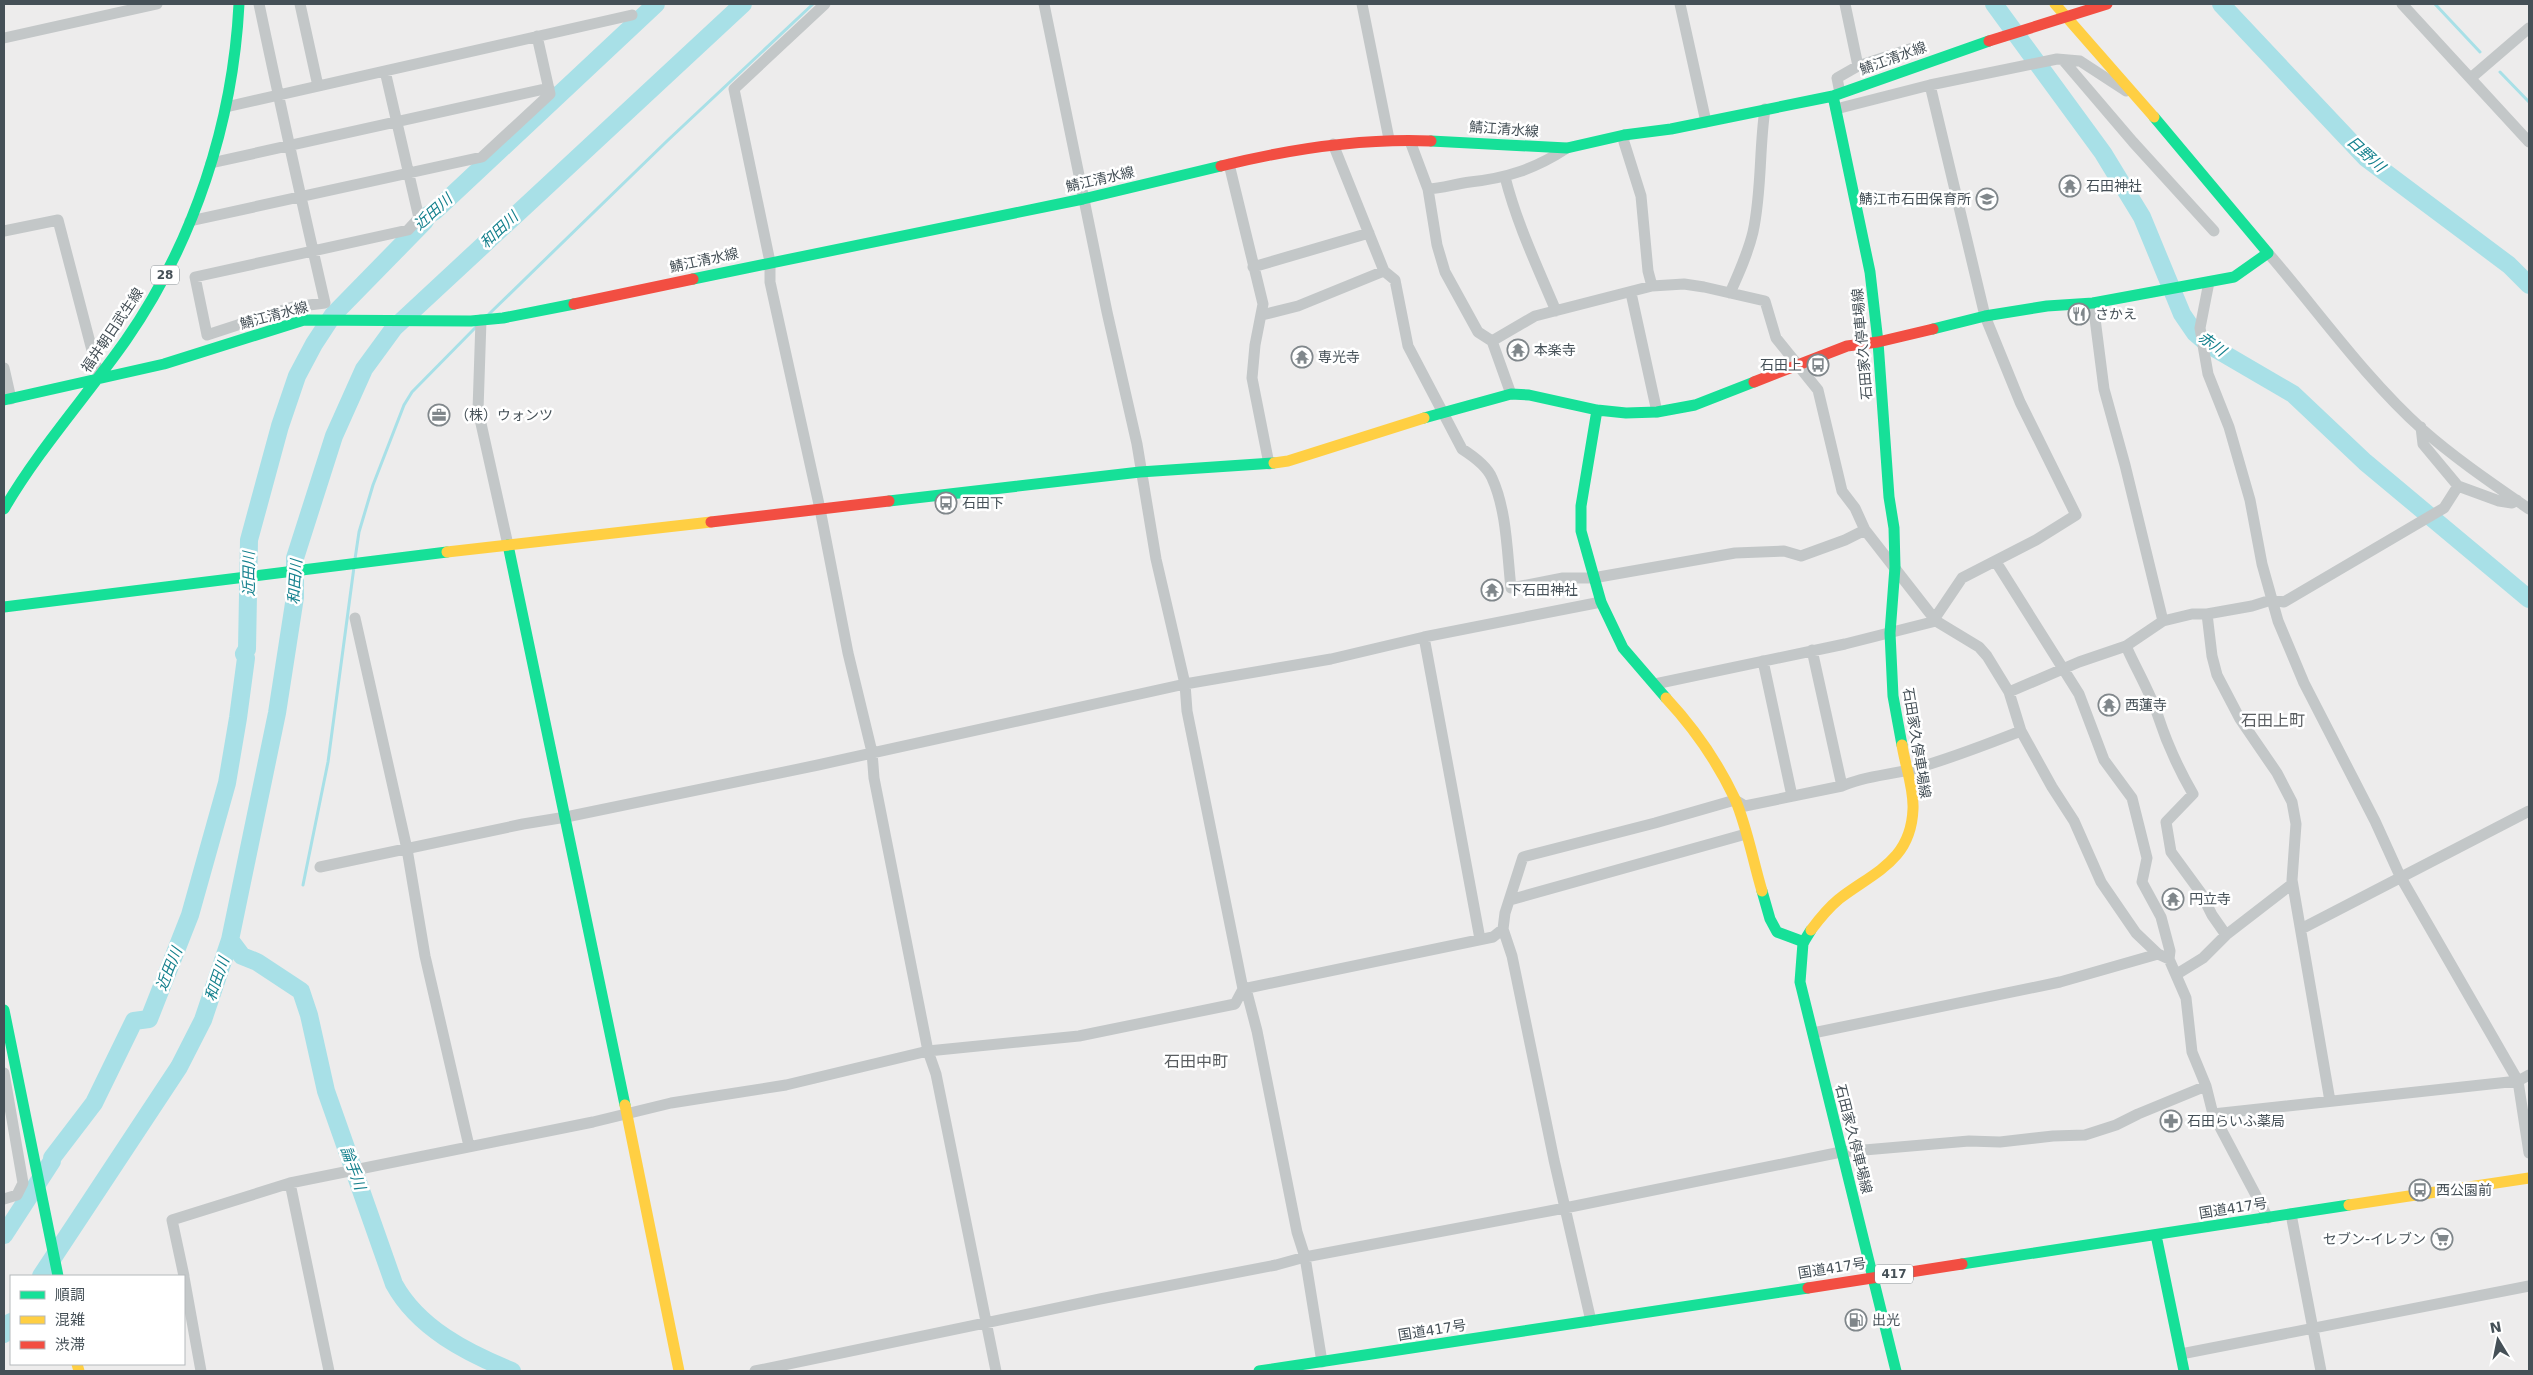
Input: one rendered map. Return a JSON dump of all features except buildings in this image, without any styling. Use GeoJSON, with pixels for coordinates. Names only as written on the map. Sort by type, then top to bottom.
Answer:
{"type":"FeatureCollection","features":[{"type":"Feature","properties":{"kind":"main road","name":"福井朝日武生線"},"geometry":{"type":"LineString","coordinates":[[4,509],[36,461],[97,379],[154,295],[190,221],[211,163],[226,107],[237,46],[239,4]]}},
{"type":"Feature","properties":{"kind":"main road"},"geometry":{"type":"LineString","coordinates":[[4,607],[345,564],[1140,472],[1269,464],[1288,461],[1442,412],[1511,394],[1529,395],[1597,410],[1657,412],[1695,405],[1801,366],[1847,346],[1878,342],[1985,316],[2047,306],[2093,302],[2234,277],[2268,253],[2140,100],[2065,18],[2055,4]]}},
{"type":"Feature","properties":{"kind":"main road","name":"鯖江清水線"},"geometry":{"type":"LineString","coordinates":[[7,400],[164,364],[309,319],[457,321],[503,318],[1083,199],[1229,164],[1333,144],[1389,139],[1567,148],[1624,134],[1671,129],[1836,95],[1960,50],[2107,4]]}},
{"type":"Feature","properties":{"kind":"main road","name":"石田家久停車場線"},"geometry":{"type":"LineString","coordinates":[[1836,95],[1836,109],[1870,272],[1878,342],[1895,567],[1890,633],[1893,696],[1907,770],[1912,816],[1897,855],[1878,875],[1835,900],[1821,914],[1804,942],[1800,982],[1896,1371]]}},
{"type":"Feature","properties":{"kind":"main road"},"geometry":{"type":"LineString","coordinates":[[1597,410],[1581,506],[1581,531],[1601,602],[1623,648],[1682,715],[1713,760],[1735,800],[1770,919],[1778,932],[1804,942]]}},
{"type":"Feature","properties":{"kind":"main road"},"geometry":{"type":"LineString","coordinates":[[508,545],[566,817],[625,1114],[679,1371]]}},
{"type":"Feature","properties":{"kind":"main road"},"geometry":{"type":"LineString","coordinates":[[4,1010],[7,1046],[45,1208],[58,1275]]}},
{"type":"Feature","properties":{"kind":"main road","name":"国道417号"},"geometry":{"type":"LineString","coordinates":[[1259,1371],[2529,1178]]}},
{"type":"Feature","properties":{"kind":"main road"},"geometry":{"type":"LineString","coordinates":[[2156,1235],[2184,1371]]}},
{"type":"Feature","properties":{"kind":"street"},"geometry":{"type":"LineString","coordinates":[[4,38],[157,4]]}},
{"type":"Feature","properties":{"kind":"street"},"geometry":{"type":"LineString","coordinates":[[260,4],[278,95],[290,146],[313,251],[325,303],[292,307],[207,335],[194,278],[313,251],[408,230],[419,218],[385,71]]}},
{"type":"Feature","properties":{"kind":"street"},"geometry":{"type":"LineString","coordinates":[[300,4],[318,86]]}},
{"type":"Feature","properties":{"kind":"street"},"geometry":{"type":"LineString","coordinates":[[826,4],[734,89],[770,262],[770,282],[820,509],[848,652],[872,752],[874,778],[928,1051],[936,1074],[996,1371]]}},
{"type":"Feature","properties":{"kind":"street"},"geometry":{"type":"LineString","coordinates":[[1044,4],[1083,199],[1137,444],[1140,472],[1156,559],[1184,684],[1186,711],[1245,989],[1257,1031],[1297,1232],[1305,1257],[1322,1362]]}},
{"type":"Feature","properties":{"kind":"street"},"geometry":{"type":"LineString","coordinates":[[1362,4],[1389,139]]}},
{"type":"Feature","properties":{"kind":"street"},"geometry":{"type":"LineString","coordinates":[[1680,4],[1706,122]]}},
{"type":"Feature","properties":{"kind":"street"},"geometry":{"type":"LineString","coordinates":[[1845,4],[1858,66]]}},
{"type":"Feature","properties":{"kind":"street"},"geometry":{"type":"LineString","coordinates":[[2402,4],[2472,77],[2529,142]]}},
{"type":"Feature","properties":{"kind":"street"},"geometry":{"type":"LineString","coordinates":[[226,107],[632,15]]}},
{"type":"Feature","properties":{"kind":"street"},"geometry":{"type":"LineString","coordinates":[[2472,77],[2529,28]]}},
{"type":"Feature","properties":{"kind":"street"},"geometry":{"type":"LineString","coordinates":[[190,221],[482,157],[550,94],[537,36]]}},
{"type":"Feature","properties":{"kind":"street"},"geometry":{"type":"LineString","coordinates":[[1836,95],[1836,78],[1858,66],[1916,47]]}},
{"type":"Feature","properties":{"kind":"street"},"geometry":{"type":"LineString","coordinates":[[2063,60],[2133,142],[2214,231]]}},
{"type":"Feature","properties":{"kind":"street"},"geometry":{"type":"LineString","coordinates":[[1836,109],[1930,85],[2063,60],[2080,61],[2140,100]]}},
{"type":"Feature","properties":{"kind":"street"},"geometry":{"type":"LineString","coordinates":[[1655,684],[1890,633],[1935,620],[1962,578],[1996,562],[2076,515],[2020,402],[1985,316],[1930,85]]}},
{"type":"Feature","properties":{"kind":"street"},"geometry":{"type":"LineString","coordinates":[[211,163],[549,88]]}},
{"type":"Feature","properties":{"kind":"street"},"geometry":{"type":"LineString","coordinates":[[1730,293],[1741,269],[1753,231],[1765,109]]}},
{"type":"Feature","properties":{"kind":"street"},"geometry":{"type":"LineString","coordinates":[[1624,134],[1624,142],[1641,196],[1648,271],[1652,286]]}},
{"type":"Feature","properties":{"kind":"street"},"geometry":{"type":"LineString","coordinates":[[1410,140],[1428,189],[1437,245],[1445,272],[1478,332],[1492,342],[1511,394]]}},
{"type":"Feature","properties":{"kind":"street"},"geometry":{"type":"LineString","coordinates":[[1333,144],[1384,271],[1395,280],[1408,346],[1462,450],[1474,456],[1492,476],[1502,509],[1511,588],[1563,578],[1593,578],[1735,553],[1784,551],[1801,556],[1846,540],[1865,530]]}},
{"type":"Feature","properties":{"kind":"street"},"geometry":{"type":"LineString","coordinates":[[1428,189],[1505,177],[1544,163],[1567,148]]}},
{"type":"Feature","properties":{"kind":"street"},"geometry":{"type":"LineString","coordinates":[[1229,164],[1263,304],[1255,344],[1252,378],[1269,464]]}},
{"type":"Feature","properties":{"kind":"street"},"geometry":{"type":"LineString","coordinates":[[1505,177],[1511,201],[1530,253],[1538,264],[1556,311]]}},
{"type":"Feature","properties":{"kind":"street"},"geometry":{"type":"LineString","coordinates":[[4,231],[58,220],[97,379]]}},
{"type":"Feature","properties":{"kind":"street"},"geometry":{"type":"LineString","coordinates":[[1253,267],[1369,233]]}},
{"type":"Feature","properties":{"kind":"street"},"geometry":{"type":"LineString","coordinates":[[2268,253],[2365,368],[2420,427],[2468,466],[2529,509]]}},
{"type":"Feature","properties":{"kind":"street"},"geometry":{"type":"LineString","coordinates":[[1262,315],[1298,306],[1384,271]]}},
{"type":"Feature","properties":{"kind":"street"},"geometry":{"type":"LineString","coordinates":[[2209,282],[2200,328],[2208,374],[2230,427],[2250,500],[2271,600],[2304,683],[2375,821],[2400,876],[2518,1081],[2529,1153]]}},
{"type":"Feature","properties":{"kind":"street"},"geometry":{"type":"LineString","coordinates":[[1492,342],[1535,316],[1631,293],[1652,286],[1684,284],[1765,301],[1776,338],[1801,366],[1818,390],[1842,491],[1855,508],[1865,530],[1935,620],[1979,647],[2009,692],[2021,731],[2052,788],[2074,821],[2101,882],[2136,933],[2158,954],[2169,960],[2177,974],[2186,998],[2192,1052],[2206,1086],[2212,1114],[2268,1218]]}},
{"type":"Feature","properties":{"kind":"street"},"geometry":{"type":"LineString","coordinates":[[1631,293],[1657,412]]}},
{"type":"Feature","properties":{"kind":"street"},"geometry":{"type":"LineString","coordinates":[[2093,302],[2104,389],[2126,465],[2163,621]]}},
{"type":"Feature","properties":{"kind":"street"},"geometry":{"type":"LineString","coordinates":[[481,320],[478,410],[508,545]]}},
{"type":"Feature","properties":{"kind":"street"},"geometry":{"type":"LineString","coordinates":[[4,368],[7,400]]}},
{"type":"Feature","properties":{"kind":"street"},"geometry":{"type":"LineString","coordinates":[[2420,427],[2423,444],[2458,486],[2499,502],[2512,503],[2517,500]]}},
{"type":"Feature","properties":{"kind":"street"},"geometry":{"type":"LineString","coordinates":[[2009,692],[2063,669],[2126,646],[2163,621],[2192,614],[2207,614],[2271,600],[2284,602],[2444,508],[2458,486]]}},
{"type":"Feature","properties":{"kind":"street"},"geometry":{"type":"LineString","coordinates":[[1996,562],[2079,694],[2104,760],[2132,798],[2137,811],[2147,858],[2142,882],[2161,917],[2170,951],[2169,960]]}},
{"type":"Feature","properties":{"kind":"street"},"geometry":{"type":"LineString","coordinates":[[320,867],[523,824],[566,817],[1184,684],[1321,660],[1424,637],[1601,602]]}},
{"type":"Feature","properties":{"kind":"street"},"geometry":{"type":"LineString","coordinates":[[2207,614],[2212,656],[2217,675],[2240,719],[2277,773],[2292,802],[2296,824],[2292,884],[2330,1101]]}},
{"type":"Feature","properties":{"kind":"street"},"geometry":{"type":"LineString","coordinates":[[355,618],[407,849],[425,956],[469,1146]]}},
{"type":"Feature","properties":{"kind":"street"},"geometry":{"type":"LineString","coordinates":[[1424,637],[1480,938]]}},
{"type":"Feature","properties":{"kind":"street"},"geometry":{"type":"LineString","coordinates":[[2126,646],[2158,716],[2162,732],[2192,794],[2166,822],[2171,852],[2201,893],[2212,915],[2226,935]]}},
{"type":"Feature","properties":{"kind":"street"},"geometry":{"type":"LineString","coordinates":[[1812,650],[1842,786]]}},
{"type":"Feature","properties":{"kind":"street"},"geometry":{"type":"LineString","coordinates":[[1763,661],[1792,796]]}},
{"type":"Feature","properties":{"kind":"street"},"geometry":{"type":"LineString","coordinates":[[1591,1321],[1565,1208],[1512,956],[1503,929],[1505,913],[1523,857],[1735,800],[1745,806],[1842,786],[1857,779],[1944,761],[2021,731]]}},
{"type":"Feature","properties":{"kind":"street"},"geometry":{"type":"LineString","coordinates":[[2301,929],[2529,810]]}},
{"type":"Feature","properties":{"kind":"street"},"geometry":{"type":"LineString","coordinates":[[1510,900],[1746,834]]}},
{"type":"Feature","properties":{"kind":"street"},"geometry":{"type":"LineString","coordinates":[[2177,974],[2203,958],[2226,935],[2292,884]]}},
{"type":"Feature","properties":{"kind":"street"},"geometry":{"type":"LineString","coordinates":[[184,1275],[172,1220],[290,1183],[671,1103],[786,1085],[928,1051],[1089,1034],[1234,1004],[1245,989],[1285,978],[1480,938],[1493,937],[1503,929]]}},
{"type":"Feature","properties":{"kind":"street"},"geometry":{"type":"LineString","coordinates":[[1813,1033],[2050,984],[2158,954]]}},
{"type":"Feature","properties":{"kind":"street"},"geometry":{"type":"LineString","coordinates":[[4,1073],[23,1183],[17,1195],[4,1199]]}},
{"type":"Feature","properties":{"kind":"street"},"geometry":{"type":"LineString","coordinates":[[2212,1114],[2518,1081],[2529,1075]]}},
{"type":"Feature","properties":{"kind":"street"},"geometry":{"type":"LineString","coordinates":[[755,1371],[1276,1265],[1305,1257],[1565,1208],[1841,1152],[1969,1140],[2000,1142],[2053,1136],[2084,1135],[2116,1125],[2206,1086]]}},
{"type":"Feature","properties":{"kind":"street"},"geometry":{"type":"LineString","coordinates":[[290,1183],[329,1371]]}},
{"type":"Feature","properties":{"kind":"street"},"geometry":{"type":"LineString","coordinates":[[2291,1214],[2321,1371]]}},
{"type":"Feature","properties":{"kind":"street"},"geometry":{"type":"LineString","coordinates":[[185,1283],[201,1371]]}},
{"type":"Feature","properties":{"kind":"street"},"geometry":{"type":"LineString","coordinates":[[2181,1354],[2529,1286]]}},
{"type":"Feature","properties":{"kind":"waterway","name":"近田川"},"geometry":{"type":"LineString","coordinates":[[4,1235],[52,1161],[52,1158],[94,1103],[134,1021],[149,1019],[190,915],[227,783],[238,718],[246,658],[244,654],[247,649],[249,540],[280,426],[297,376],[314,344],[333,315],[425,221],[425,217],[435,211],[656,4]]}},
{"type":"Feature","properties":{"kind":"waterway","name":"和田川"},"geometry":{"type":"LineString","coordinates":[[42,1275],[179,1067],[203,1020],[230,940],[277,713],[295,597],[295,558],[334,436],[364,369],[394,328],[743,4]]}},
{"type":"Feature","properties":{"kind":"waterway"},"geometry":{"type":"LineString","coordinates":[[489,314],[667,141],[813,4]]}},
{"type":"Feature","properties":{"kind":"waterway","name":"赤川"},"geometry":{"type":"LineString","coordinates":[[1994,4],[2103,153],[2142,217],[2182,314],[2195,333],[2209,345],[2293,394],[2365,462],[2529,599]]}},
{"type":"Feature","properties":{"kind":"waterway","name":"日野川"},"geometry":{"type":"LineString","coordinates":[[2221,4],[2366,158],[2509,265],[2529,285]]}},
{"type":"Feature","properties":{"kind":"waterway"},"geometry":{"type":"LineString","coordinates":[[2435,4],[2480,52]]}},
{"type":"Feature","properties":{"kind":"waterway"},"geometry":{"type":"LineString","coordinates":[[2500,72],[2529,102]]}},
{"type":"Feature","properties":{"kind":"waterway"},"geometry":{"type":"LineString","coordinates":[[355,559],[359,532],[373,485],[404,405],[412,392],[476,327]]}},
{"type":"Feature","properties":{"kind":"waterway"},"geometry":{"type":"LineString","coordinates":[[303,885],[328,762],[354,567]]}},
{"type":"Feature","properties":{"kind":"waterway","name":"論手川"},"geometry":{"type":"LineString","coordinates":[[230,940],[242,956],[257,962],[301,991],[309,1015],[326,1091],[394,1284],[404,1300],[416,1314],[445,1337],[478,1356],[512,1371]]}},
{"type":"Feature","properties":{"kind":"waterway","name":"和田川"},"geometry":{"type":"LineString","coordinates":[[4,1334],[10,1324]]}},
{"type":"Feature","properties":{"kind":"traffic: fast"},"geometry":{"type":"LineString","coordinates":[[4,509],[47,444],[126,340],[172,263],[206,180],[219,137],[235,49],[239,4]]}},
{"type":"Feature","properties":{"kind":"traffic: fast"},"geometry":{"type":"LineString","coordinates":[[1431,141],[1567,148],[1624,135],[1671,129],[1833,96],[1989,41]]}},
{"type":"Feature","properties":{"kind":"traffic: fast"},"geometry":{"type":"LineString","coordinates":[[1833,96],[1870,272],[1878,342],[1889,497],[1894,528],[1895,567],[1890,633],[1893,696],[1902,745]]}},
{"type":"Feature","properties":{"kind":"traffic: fast"},"geometry":{"type":"LineString","coordinates":[[1933,329],[1985,316],[2047,306],[2093,303],[2234,277],[2268,253],[2154,117]]}},
{"type":"Feature","properties":{"kind":"traffic: fast"},"geometry":{"type":"LineString","coordinates":[[693,279],[1083,199],[1221,166]]}},
{"type":"Feature","properties":{"kind":"traffic: fast"},"geometry":{"type":"LineString","coordinates":[[4,400],[164,364],[304,320],[471,321],[503,318],[574,304]]}},
{"type":"Feature","properties":{"kind":"traffic: fast"},"geometry":{"type":"LineString","coordinates":[[1424,418],[1511,394],[1529,395],[1597,410],[1626,413],[1657,412],[1695,405],[1754,382]]}},
{"type":"Feature","properties":{"kind":"traffic: fast"},"geometry":{"type":"LineString","coordinates":[[1597,410],[1581,506],[1581,531],[1601,602],[1623,648],[1666,698]]}},
{"type":"Feature","properties":{"kind":"traffic: fast"},"geometry":{"type":"LineString","coordinates":[[889,501],[1140,472],[1274,463]]}},
{"type":"Feature","properties":{"kind":"traffic: fast"},"geometry":{"type":"LineString","coordinates":[[508,545],[625,1105]]}},
{"type":"Feature","properties":{"kind":"traffic: fast"},"geometry":{"type":"LineString","coordinates":[[4,607],[447,552]]}},
{"type":"Feature","properties":{"kind":"traffic: fast"},"geometry":{"type":"LineString","coordinates":[[1762,891],[1770,919],[1777,932],[1804,942]]}},
{"type":"Feature","properties":{"kind":"traffic: fast"},"geometry":{"type":"LineString","coordinates":[[1811,930],[1803,943],[1800,982],[1896,1371]]}},
{"type":"Feature","properties":{"kind":"traffic: fast"},"geometry":{"type":"LineString","coordinates":[[4,1010],[58,1275]]}},
{"type":"Feature","properties":{"kind":"traffic: fast"},"geometry":{"type":"LineString","coordinates":[[1962,1264],[2349,1205]]}},
{"type":"Feature","properties":{"kind":"traffic: fast"},"geometry":{"type":"LineString","coordinates":[[2156,1235],[2184,1371]]}},
{"type":"Feature","properties":{"kind":"traffic: fast"},"geometry":{"type":"LineString","coordinates":[[1259,1371],[1808,1288]]}},
{"type":"Feature","properties":{"kind":"traffic: slow"},"geometry":{"type":"LineString","coordinates":[[2055,4],[2154,117]]}},
{"type":"Feature","properties":{"kind":"traffic: slow"},"geometry":{"type":"LineString","coordinates":[[1274,463],[1288,461],[1424,418]]}},
{"type":"Feature","properties":{"kind":"traffic: slow"},"geometry":{"type":"LineString","coordinates":[[447,552],[711,522]]}},
{"type":"Feature","properties":{"kind":"traffic: slow"},"geometry":{"type":"LineString","coordinates":[[1666,698],[1704,746],[1721,772],[1735,799],[1762,891]]}},
{"type":"Feature","properties":{"kind":"traffic: slow"},"geometry":{"type":"LineString","coordinates":[[1811,930],[1835,902],[1888,863],[1906,841],[1911,827],[1913,801],[1902,745]]}},
{"type":"Feature","properties":{"kind":"traffic: slow"},"geometry":{"type":"LineString","coordinates":[[625,1105],[679,1371]]}},
{"type":"Feature","properties":{"kind":"traffic: slow"},"geometry":{"type":"LineString","coordinates":[[2349,1205],[2529,1178]]}},
{"type":"Feature","properties":{"kind":"traffic: slow"},"geometry":{"type":"LineString","coordinates":[[77,1365],[79,1371]]}},
{"type":"Feature","properties":{"kind":"traffic: jam"},"geometry":{"type":"LineString","coordinates":[[1989,41],[2107,4]]}},
{"type":"Feature","properties":{"kind":"traffic: jam"},"geometry":{"type":"LineString","coordinates":[[1221,166],[1273,154],[1325,146],[1378,141],[1431,141]]}},
{"type":"Feature","properties":{"kind":"traffic: jam"},"geometry":{"type":"LineString","coordinates":[[574,304],[693,279]]}},
{"type":"Feature","properties":{"kind":"traffic: jam"},"geometry":{"type":"LineString","coordinates":[[1754,382],[1847,346],[1878,342],[1933,329]]}},
{"type":"Feature","properties":{"kind":"traffic: jam"},"geometry":{"type":"LineString","coordinates":[[711,522],[889,501]]}},
{"type":"Feature","properties":{"kind":"traffic: jam"},"geometry":{"type":"LineString","coordinates":[[1808,1288],[1962,1264]]}},
{"type":"Feature","properties":{"kind":"place","name":"石田神社"},"geometry":{"type":"Point","coordinates":[2070,186]}},
{"type":"Feature","properties":{"kind":"place","name":"鯖江市石田保育所"},"geometry":{"type":"Point","coordinates":[1987,199]}},
{"type":"Feature","properties":{"kind":"place","name":"さかえ"},"geometry":{"type":"Point","coordinates":[2079,314]}},
{"type":"Feature","properties":{"kind":"place","name":"本楽寺"},"geometry":{"type":"Point","coordinates":[1518,350]}},
{"type":"Feature","properties":{"kind":"place","name":"専光寺"},"geometry":{"type":"Point","coordinates":[1302,357]}},
{"type":"Feature","properties":{"kind":"place","name":"石田上"},"geometry":{"type":"Point","coordinates":[1818,365]}},
{"type":"Feature","properties":{"kind":"place","name":"（株）ウォンツ"},"geometry":{"type":"Point","coordinates":[439,415]}},
{"type":"Feature","properties":{"kind":"place","name":"石田下"},"geometry":{"type":"Point","coordinates":[946,503]}},
{"type":"Feature","properties":{"kind":"place","name":"下石田神社"},"geometry":{"type":"Point","coordinates":[1492,590]}},
{"type":"Feature","properties":{"kind":"place","name":"西蓮寺"},"geometry":{"type":"Point","coordinates":[2109,705]}},
{"type":"Feature","properties":{"kind":"place","name":"円立寺"},"geometry":{"type":"Point","coordinates":[2173,899]}},
{"type":"Feature","properties":{"kind":"place","name":"石田らいふ薬局"},"geometry":{"type":"Point","coordinates":[2171,1121]}},
{"type":"Feature","properties":{"kind":"place","name":"西公園前"},"geometry":{"type":"Point","coordinates":[2420,1190]}},
{"type":"Feature","properties":{"kind":"place","name":"セブン-イレブン"},"geometry":{"type":"Point","coordinates":[2442,1239]}},
{"type":"Feature","properties":{"kind":"place","name":"出光"},"geometry":{"type":"Point","coordinates":[1856,1320]}},
{"type":"Feature","properties":{"kind":"district","name":"石田上町"},"geometry":{"type":"Point","coordinates":[2273,720]}},
{"type":"Feature","properties":{"kind":"district","name":"石田中町"},"geometry":{"type":"Point","coordinates":[1196,1061]}}]}
